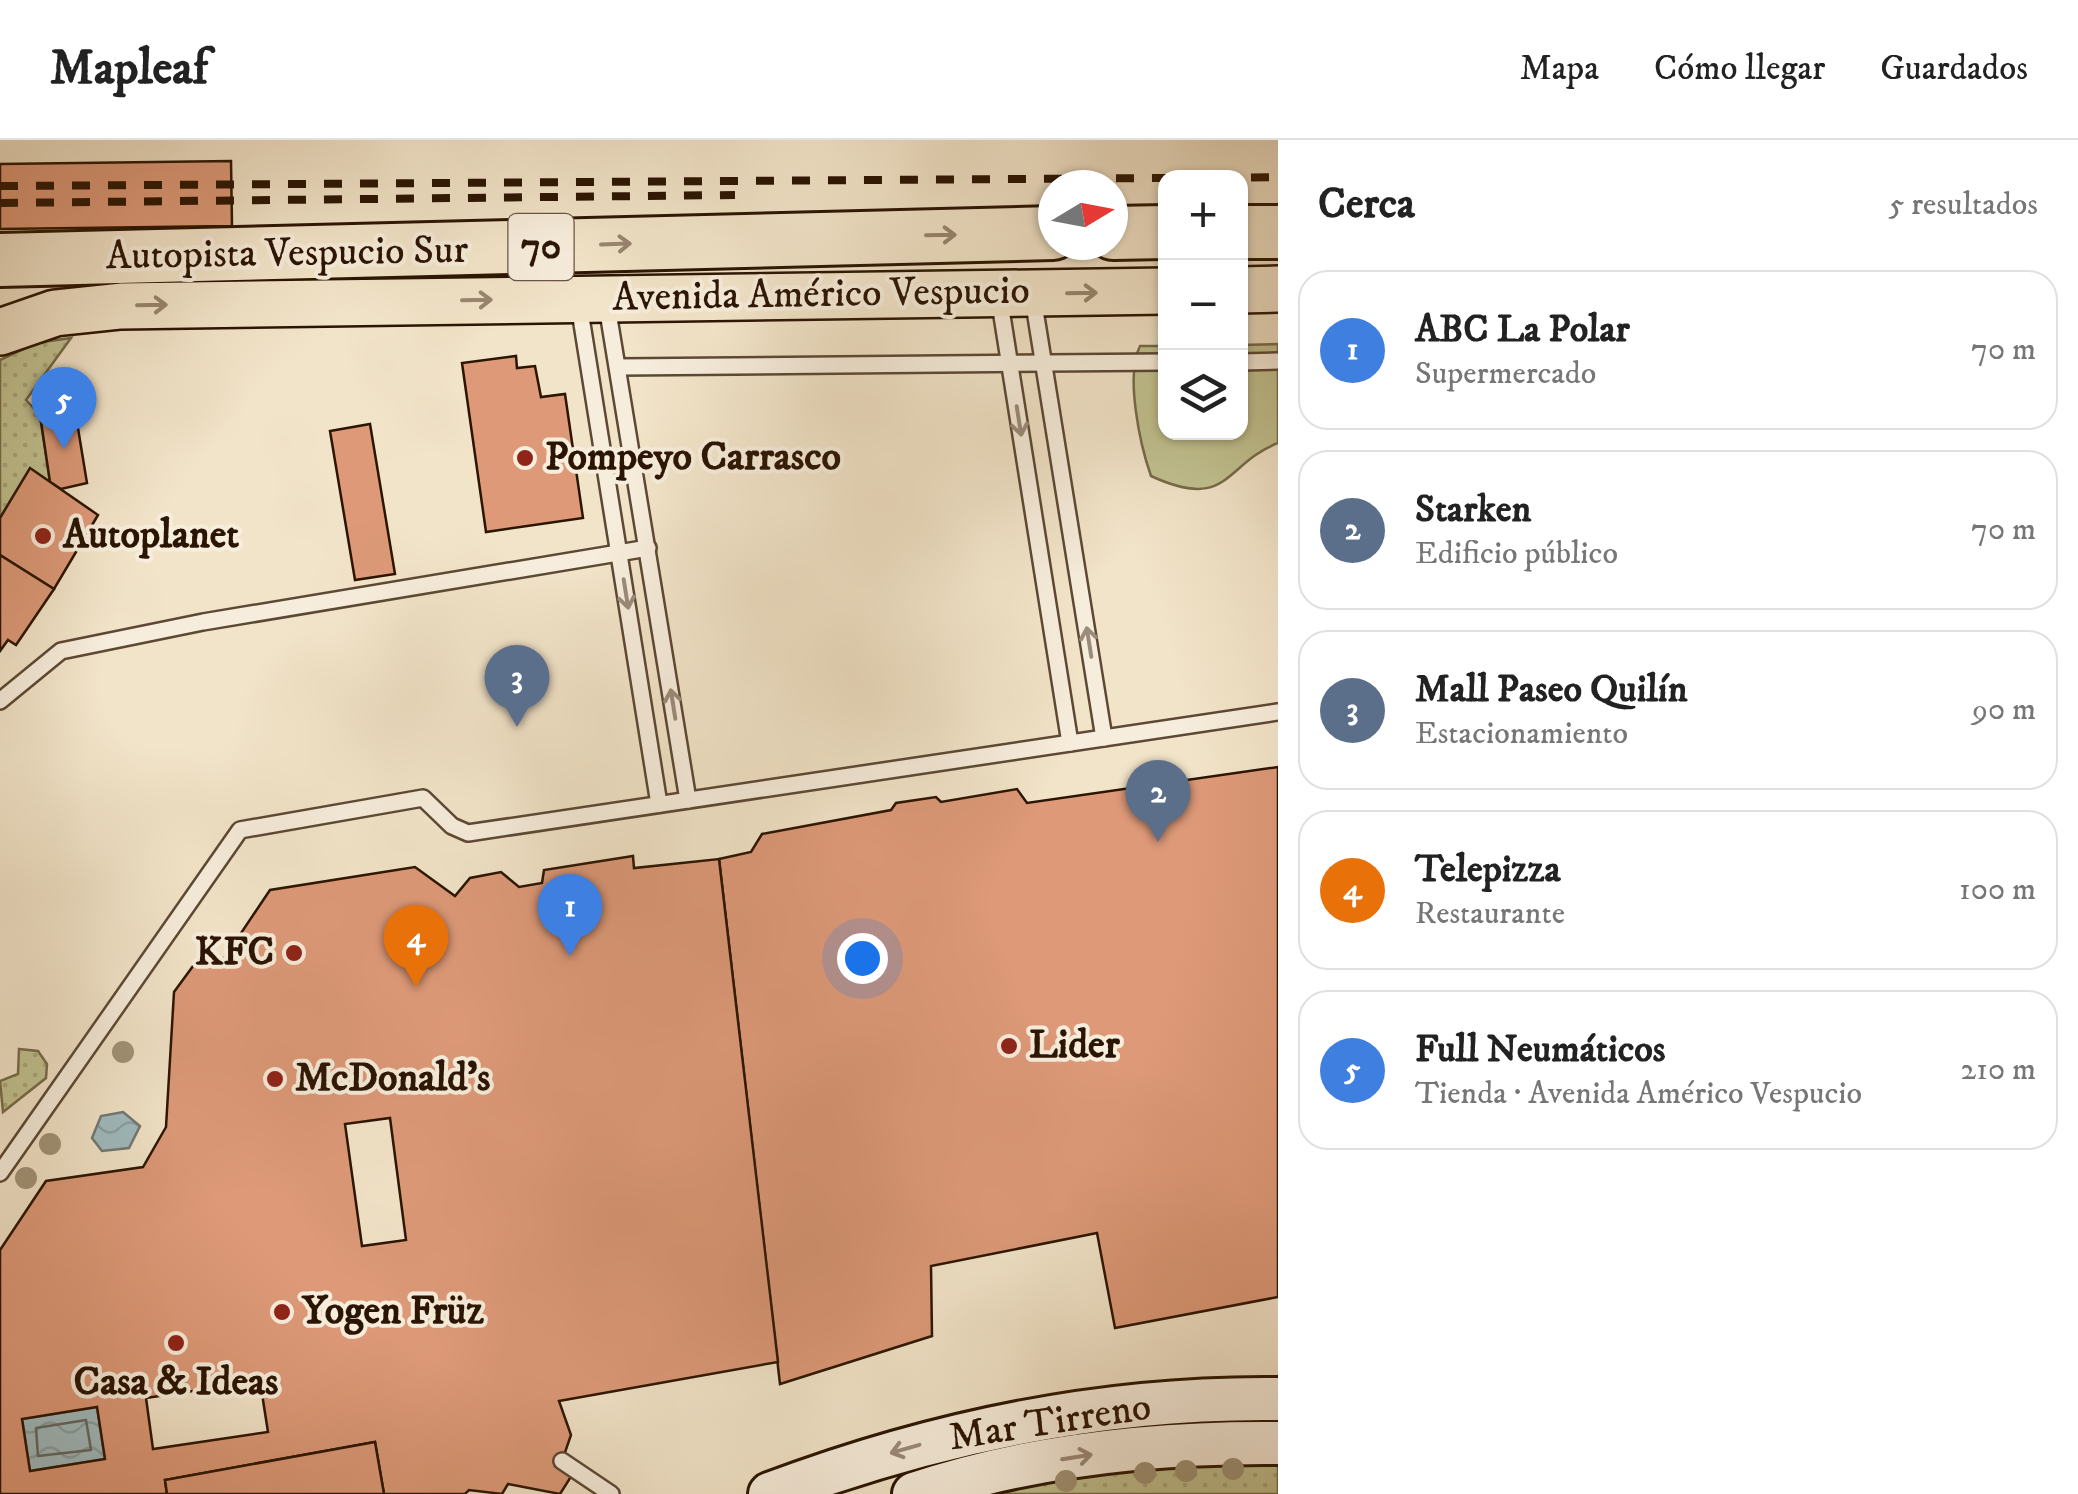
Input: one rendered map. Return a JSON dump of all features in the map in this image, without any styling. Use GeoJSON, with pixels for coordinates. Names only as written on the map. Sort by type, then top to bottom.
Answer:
{"type":"FeatureCollection","features":[{"type":"Feature","properties":{"kind":"highway"},"geometry":{"type":"LineString","coordinates":[[1128,233],[1158,232]]}},
{"type":"Feature","properties":{"kind":"highway"},"geometry":{"type":"LineString","coordinates":[[1248,232],[1278,232]]}},
{"type":"Feature","properties":{"kind":"highway","name":"Autopista Vespucio Sur"},"geometry":{"type":"LineString","coordinates":[[0,260],[1038,233]]}},
{"type":"Feature","properties":{"kind":"main road"},"geometry":{"type":"LineString","coordinates":[[1248,290],[1278,289]]}},
{"type":"Feature","properties":{"kind":"main road","name":"Avenida Américo Vespucio"},"geometry":{"type":"LineString","coordinates":[[0,332],[30,320],[86,308],[1158,291]]}},
{"type":"Feature","properties":{"kind":"street","name":"Mar Tirreno"},"geometry":{"type":"LineString","coordinates":[[770,1494],[918,1446],[1028,1421],[1143,1405],[1278,1399]]}},
{"type":"Feature","properties":{"kind":"street","name":"Mar Tirreno"},"geometry":{"type":"LineString","coordinates":[[914,1494],[992,1474],[1112,1452],[1278,1443]]}},
{"type":"Feature","properties":{"kind":"lane"},"geometry":{"type":"LineString","coordinates":[[1015,294],[1044,362],[1104,738]]}},
{"type":"Feature","properties":{"kind":"lane"},"geometry":{"type":"LineString","coordinates":[[1015,294],[1010,363],[1070,743]]}},
{"type":"Feature","properties":{"kind":"lane"},"geometry":{"type":"LineString","coordinates":[[592,298],[619,367],[688,800]]}},
{"type":"Feature","properties":{"kind":"lane"},"geometry":{"type":"LineString","coordinates":[[592,298],[620,553],[659,804]]}},
{"type":"Feature","properties":{"kind":"lane"},"geometry":{"type":"LineString","coordinates":[[1248,362],[1278,361]]}},
{"type":"Feature","properties":{"kind":"lane"},"geometry":{"type":"LineString","coordinates":[[619,367],[1158,362]]}},
{"type":"Feature","properties":{"kind":"lane"},"geometry":{"type":"LineString","coordinates":[[0,701],[60,651],[203,622],[648,548]]}},
{"type":"Feature","properties":{"kind":"lane"},"geometry":{"type":"LineString","coordinates":[[1,1168],[240,830],[423,798],[452,826],[468,832],[1278,712]]}},
{"type":"Feature","properties":{"kind":"lane"},"geometry":{"type":"LineString","coordinates":[[562,1460],[612,1494]]}},
{"type":"Feature","properties":{"kind":"green space"},"geometry":{"type":"Polygon","coordinates":[[[71,338],[26,400],[40,415],[50,482],[30,469],[0,518],[0,360],[36,343],[71,338]]]}},
{"type":"Feature","properties":{"kind":"green space"},"geometry":{"type":"Polygon","coordinates":[[[1278,344],[1278,443],[1211,487],[1177,486],[1151,476],[1134,392],[1140,346],[1158,346],[1158,440],[1248,440],[1248,345],[1278,344]]]}},
{"type":"Feature","properties":{"kind":"green space"},"geometry":{"type":"Polygon","coordinates":[[[19,1049],[38,1051],[47,1064],[46,1078],[3,1112],[0,1081],[18,1074],[19,1049]]]}},
{"type":"Feature","properties":{"kind":"green space"},"geometry":{"type":"Polygon","coordinates":[[[1126,1460],[1278,1464],[1278,1494],[967,1494],[1126,1460]]]}},
{"type":"Feature","properties":{"kind":"water"},"geometry":{"type":"Polygon","coordinates":[[[123,1112],[140,1126],[129,1148],[102,1151],[92,1138],[101,1116],[123,1112]]]}},
{"type":"Feature","properties":{"kind":"water"},"geometry":{"type":"Polygon","coordinates":[[[97,1407],[105,1459],[30,1471],[22,1419],[97,1407]]]}},
{"type":"Feature","properties":{"kind":"building"},"geometry":{"type":"Polygon","coordinates":[[[231,161],[232,226],[0,229],[0,164],[231,161]]]}},
{"type":"Feature","properties":{"kind":"building","name":"Pompeyo Carrasco"},"geometry":{"type":"Polygon","coordinates":[[[516,356],[517,368],[535,366],[541,397],[565,394],[583,518],[486,532],[462,363],[516,356]]]}},
{"type":"Feature","properties":{"kind":"building"},"geometry":{"type":"Polygon","coordinates":[[[75,410],[87,483],[61,489],[50,482],[40,415],[75,410]]]}},
{"type":"Feature","properties":{"kind":"building"},"geometry":{"type":"Polygon","coordinates":[[[370,424],[395,574],[355,580],[330,431],[370,424]]]}},
{"type":"Feature","properties":{"kind":"building","name":"Autoplanet"},"geometry":{"type":"Polygon","coordinates":[[[30,468],[98,515],[54,589],[0,555],[0,518],[30,468]]]}},
{"type":"Feature","properties":{"kind":"building"},"geometry":{"type":"Polygon","coordinates":[[[0,555],[54,589],[16,645],[8,640],[0,651],[0,555]]]}},
{"type":"Feature","properties":{"kind":"building","name":"Lider"},"geometry":{"type":"Polygon","coordinates":[[[1278,767],[1278,1297],[1115,1328],[1097,1233],[931,1266],[932,1336],[780,1384],[719,859],[751,852],[762,834],[891,810],[896,803],[936,797],[941,802],[1017,789],[1027,803],[1278,767]]]}},
{"type":"Feature","properties":{"kind":"building"},"geometry":{"type":"Polygon","coordinates":[[[633,856],[634,868],[719,859],[778,1362],[559,1401],[571,1435],[562,1461],[572,1475],[560,1494],[508,1484],[502,1494],[469,1490],[465,1494],[384,1494],[375,1442],[165,1480],[167,1494],[0,1494],[0,1250],[46,1181],[143,1167],[166,1127],[174,992],[207,947],[219,966],[270,890],[415,867],[455,896],[470,878],[501,872],[519,887],[542,883],[544,870],[633,856]],[[390,1118],[345,1124],[362,1246],[406,1240],[390,1118]],[[260,1381],[146,1398],[153,1449],[268,1432],[260,1381]],[[97,1407],[22,1419],[30,1471],[105,1459],[97,1407]]]}},
{"type":"Feature","properties":{"kind":"building"},"geometry":{"type":"Polygon","coordinates":[[[375,1442],[384,1494],[167,1494],[165,1480],[375,1442]]]}},
{"type":"Feature","properties":{"kind":"railway"},"geometry":{"type":"LineString","coordinates":[[1248,177],[1278,177]]}},
{"type":"Feature","properties":{"kind":"railway"},"geometry":{"type":"LineString","coordinates":[[0,186],[1158,178]]}},
{"type":"Feature","properties":{"kind":"railway"},"geometry":{"type":"LineString","coordinates":[[0,203],[735,195]]}},
{"type":"Feature","properties":{"kind":"place","name":"Full Neumáticos"},"geometry":{"type":"Point","coordinates":[64,449]}},
{"type":"Feature","properties":{"kind":"place","name":"Pompeyo Carrasco"},"geometry":{"type":"Point","coordinates":[525,458]}},
{"type":"Feature","properties":{"kind":"place","name":"Autoplanet"},"geometry":{"type":"Point","coordinates":[43,536]}},
{"type":"Feature","properties":{"kind":"place","name":"Mall Paseo Quilín"},"geometry":{"type":"Point","coordinates":[517,727]}},
{"type":"Feature","properties":{"kind":"place","name":"Starken"},"geometry":{"type":"Point","coordinates":[1158,842]}},
{"type":"Feature","properties":{"kind":"place","name":"KFC"},"geometry":{"type":"Point","coordinates":[294,953]}},
{"type":"Feature","properties":{"kind":"place","name":"ABC La Polar"},"geometry":{"type":"Point","coordinates":[570,956]}},
{"type":"Feature","properties":{"kind":"place","name":"Telepizza"},"geometry":{"type":"Point","coordinates":[416,987]}},
{"type":"Feature","properties":{"kind":"place","name":"Lider"},"geometry":{"type":"Point","coordinates":[1009,1046]}},
{"type":"Feature","properties":{"kind":"place","name":"McDonald's"},"geometry":{"type":"Point","coordinates":[275,1079]}},
{"type":"Feature","properties":{"kind":"place","name":"Yogen Früz"},"geometry":{"type":"Point","coordinates":[282,1312]}},
{"type":"Feature","properties":{"kind":"place","name":"Casa & Ideas"},"geometry":{"type":"Point","coordinates":[176,1343]}}]}
